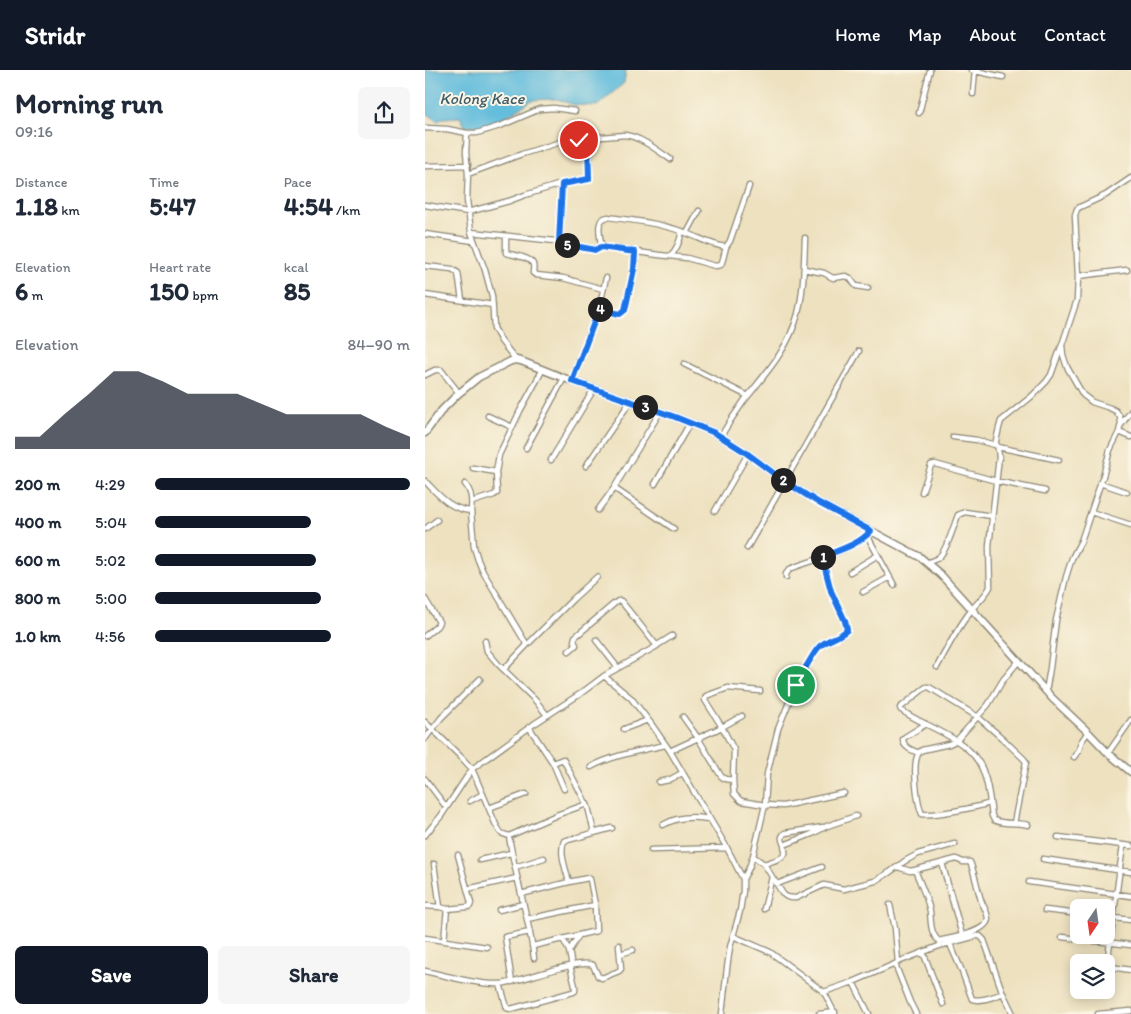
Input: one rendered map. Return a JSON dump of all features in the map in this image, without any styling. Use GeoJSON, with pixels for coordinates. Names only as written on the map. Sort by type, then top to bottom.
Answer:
{"type":"FeatureCollection","features":[{"type":"Feature","properties":{"kind":"street"},"geometry":{"type":"LineString","coordinates":[[919,113],[930,70]]}},
{"type":"Feature","properties":{"kind":"street"},"geometry":{"type":"LineString","coordinates":[[973,94],[974,70],[1003,77]]}},
{"type":"Feature","properties":{"kind":"street"},"geometry":{"type":"LineString","coordinates":[[995,76],[997,70]]}},
{"type":"Feature","properties":{"kind":"street"},"geometry":{"type":"LineString","coordinates":[[425,128],[447,129],[467,133],[481,132],[501,126],[540,109],[554,108],[575,111]]}},
{"type":"Feature","properties":{"kind":"street"},"geometry":{"type":"LineString","coordinates":[[467,133],[467,200],[471,232],[492,296],[495,328],[501,340],[516,360]]}},
{"type":"Feature","properties":{"kind":"street"},"geometry":{"type":"LineString","coordinates":[[468,174],[567,140],[625,135],[632,136],[671,158]]}},
{"type":"Feature","properties":{"kind":"street"},"geometry":{"type":"LineString","coordinates":[[425,206],[468,212],[562,184],[589,179],[589,151],[586,139]]}},
{"type":"Feature","properties":{"kind":"street"},"geometry":{"type":"LineString","coordinates":[[425,166],[468,165]]}},
{"type":"Feature","properties":{"kind":"street"},"geometry":{"type":"LineString","coordinates":[[937,667],[949,643],[971,609],[987,593],[990,587],[989,546],[999,457],[997,446],[999,428],[1001,421],[1031,397],[1051,375],[1062,345],[1077,300],[1078,276],[1075,215],[1077,209],[1106,195],[1131,178]]}},
{"type":"Feature","properties":{"kind":"street"},"geometry":{"type":"LineString","coordinates":[[559,243],[562,184]]}},
{"type":"Feature","properties":{"kind":"street"},"geometry":{"type":"LineString","coordinates":[[471,232],[555,241],[596,250],[601,247],[687,258],[719,266],[721,265],[749,186]]}},
{"type":"Feature","properties":{"kind":"street"},"geometry":{"type":"LineString","coordinates":[[670,256],[699,211]]}},
{"type":"Feature","properties":{"kind":"street"},"geometry":{"type":"LineString","coordinates":[[601,247],[599,235],[600,222],[604,218],[636,221],[667,227],[726,247]]}},
{"type":"Feature","properties":{"kind":"street"},"geometry":{"type":"LineString","coordinates":[[425,234],[474,241]]}},
{"type":"Feature","properties":{"kind":"street"},"geometry":{"type":"LineString","coordinates":[[506,236],[506,252],[531,261],[534,274],[563,278],[603,289]]}},
{"type":"Feature","properties":{"kind":"street"},"geometry":{"type":"LineString","coordinates":[[721,436],[786,344],[797,314],[804,269],[805,238]]}},
{"type":"Feature","properties":{"kind":"street"},"geometry":{"type":"LineString","coordinates":[[599,309],[620,314],[625,310],[634,269],[635,252]]}},
{"type":"Feature","properties":{"kind":"street"},"geometry":{"type":"LineString","coordinates":[[425,266],[458,272],[462,300]]}},
{"type":"Feature","properties":{"kind":"street"},"geometry":{"type":"LineString","coordinates":[[804,269],[824,273],[833,278],[846,276],[856,286],[868,288]]}},
{"type":"Feature","properties":{"kind":"street"},"geometry":{"type":"LineString","coordinates":[[1078,276],[1127,270]]}},
{"type":"Feature","properties":{"kind":"street"},"geometry":{"type":"LineString","coordinates":[[572,381],[599,309],[606,278]]}},
{"type":"Feature","properties":{"kind":"street"},"geometry":{"type":"LineString","coordinates":[[425,294],[493,304]]}},
{"type":"Feature","properties":{"kind":"street"},"geometry":{"type":"LineString","coordinates":[[1062,345],[1067,366],[1083,395],[1092,402],[1116,411],[1121,420],[1121,426]]}},
{"type":"Feature","properties":{"kind":"street"},"geometry":{"type":"LineString","coordinates":[[747,548],[859,352]]}},
{"type":"Feature","properties":{"kind":"street"},"geometry":{"type":"LineString","coordinates":[[425,433],[442,410],[459,393],[479,377],[516,360],[527,362],[564,378],[721,436],[749,454],[784,481],[819,503],[869,533],[920,557],[941,575],[1046,692],[1108,753],[1131,772]]}},
{"type":"Feature","properties":{"kind":"street"},"geometry":{"type":"LineString","coordinates":[[684,364],[748,396]]}},
{"type":"Feature","properties":{"kind":"street"},"geometry":{"type":"LineString","coordinates":[[472,502],[497,493],[499,455],[512,426],[543,369]]}},
{"type":"Feature","properties":{"kind":"street"},"geometry":{"type":"LineString","coordinates":[[425,375],[435,370],[441,370],[459,393]]}},
{"type":"Feature","properties":{"kind":"street"},"geometry":{"type":"LineString","coordinates":[[526,448],[564,378]]}},
{"type":"Feature","properties":{"kind":"street"},"geometry":{"type":"LineString","coordinates":[[551,460],[594,389]]}},
{"type":"Feature","properties":{"kind":"street"},"geometry":{"type":"LineString","coordinates":[[586,466],[631,402]]}},
{"type":"Feature","properties":{"kind":"street"},"geometry":{"type":"LineString","coordinates":[[1046,692],[1055,620],[1060,597],[1072,558],[1081,541],[1101,484],[1109,450],[1131,411]]}},
{"type":"Feature","properties":{"kind":"street"},"geometry":{"type":"LineString","coordinates":[[598,510],[615,488],[660,412]]}},
{"type":"Feature","properties":{"kind":"street"},"geometry":{"type":"LineString","coordinates":[[488,416],[512,426]]}},
{"type":"Feature","properties":{"kind":"street"},"geometry":{"type":"LineString","coordinates":[[655,484],[689,423]]}},
{"type":"Feature","properties":{"kind":"street"},"geometry":{"type":"LineString","coordinates":[[1119,432],[1131,437]]}},
{"type":"Feature","properties":{"kind":"street"},"geometry":{"type":"LineString","coordinates":[[953,437],[977,440],[1059,460]]}},
{"type":"Feature","properties":{"kind":"street"},"geometry":{"type":"LineString","coordinates":[[715,511],[749,454]]}},
{"type":"Feature","properties":{"kind":"street"},"geometry":{"type":"LineString","coordinates":[[922,492],[933,464],[996,481],[1045,491]]}},
{"type":"Feature","properties":{"kind":"street"},"geometry":{"type":"LineString","coordinates":[[473,468],[497,472]]}},
{"type":"Feature","properties":{"kind":"street"},"geometry":{"type":"LineString","coordinates":[[425,481],[445,501],[461,510],[471,511]]}},
{"type":"Feature","properties":{"kind":"street"},"geometry":{"type":"LineString","coordinates":[[465,484],[472,502],[474,547],[481,566],[527,645]]}},
{"type":"Feature","properties":{"kind":"street"},"geometry":{"type":"LineString","coordinates":[[1101,484],[1127,492]]}},
{"type":"Feature","properties":{"kind":"street"},"geometry":{"type":"LineString","coordinates":[[615,488],[674,529]]}},
{"type":"Feature","properties":{"kind":"street"},"geometry":{"type":"LineString","coordinates":[[927,563],[938,558],[942,553],[958,514],[965,512],[992,516]]}},
{"type":"Feature","properties":{"kind":"street"},"geometry":{"type":"LineString","coordinates":[[1091,512],[1131,525]]}},
{"type":"Feature","properties":{"kind":"street"},"geometry":{"type":"LineString","coordinates":[[425,529],[437,520]]}},
{"type":"Feature","properties":{"kind":"street"},"geometry":{"type":"LineString","coordinates":[[869,533],[878,555],[894,584]]}},
{"type":"Feature","properties":{"kind":"street"},"geometry":{"type":"LineString","coordinates":[[786,578],[786,574],[790,569],[854,544],[869,533]]}},
{"type":"Feature","properties":{"kind":"street"},"geometry":{"type":"LineString","coordinates":[[850,572],[878,555]]}},
{"type":"Feature","properties":{"kind":"street"},"geometry":{"type":"LineString","coordinates":[[743,879],[753,856],[765,805],[767,774],[778,729],[796,685],[818,647],[847,630],[845,621],[831,591],[822,557]]}},
{"type":"Feature","properties":{"kind":"street"},"geometry":{"type":"LineString","coordinates":[[863,592],[890,577]]}},
{"type":"Feature","properties":{"kind":"street"},"geometry":{"type":"LineString","coordinates":[[503,669],[597,578]]}},
{"type":"Feature","properties":{"kind":"street"},"geometry":{"type":"LineString","coordinates":[[425,600],[439,622],[425,636]]}},
{"type":"Feature","properties":{"kind":"street"},"geometry":{"type":"LineString","coordinates":[[569,651],[576,645],[575,637],[618,601],[625,605],[656,646]]}},
{"type":"Feature","properties":{"kind":"street"},"geometry":{"type":"LineString","coordinates":[[425,835],[441,816],[472,769],[529,727],[605,676],[672,636]]}},
{"type":"Feature","properties":{"kind":"street"},"geometry":{"type":"LineString","coordinates":[[596,640],[618,668]]}},
{"type":"Feature","properties":{"kind":"street"},"geometry":{"type":"LineString","coordinates":[[485,641],[487,651],[535,700],[547,715]]}},
{"type":"Feature","properties":{"kind":"street"},"geometry":{"type":"LineString","coordinates":[[990,803],[927,815],[922,814],[919,806],[915,762],[919,753],[957,740],[988,705],[1003,680],[1018,662]]}},
{"type":"Feature","properties":{"kind":"street"},"geometry":{"type":"LineString","coordinates":[[605,676],[631,698],[665,745],[727,848],[743,879],[740,911],[727,968],[722,1014]]}},
{"type":"Feature","properties":{"kind":"street"},"geometry":{"type":"LineString","coordinates":[[425,739],[441,718],[480,680]]}},
{"type":"Feature","properties":{"kind":"street"},"geometry":{"type":"LineString","coordinates":[[1014,823],[1026,762],[978,717],[929,687],[925,687],[900,708],[903,712],[957,740],[980,763],[985,774],[994,820],[1003,822],[1028,825]]}},
{"type":"Feature","properties":{"kind":"street"},"geometry":{"type":"LineString","coordinates":[[760,691],[728,688],[706,696],[705,700],[734,750],[733,780],[734,794],[737,798],[741,801],[765,805],[789,805],[844,793]]}},
{"type":"Feature","properties":{"kind":"street"},"geometry":{"type":"LineString","coordinates":[[669,751],[742,716]]}},
{"type":"Feature","properties":{"kind":"street"},"geometry":{"type":"LineString","coordinates":[[683,717],[721,776],[725,779],[733,780]]}},
{"type":"Feature","properties":{"kind":"street"},"geometry":{"type":"LineString","coordinates":[[624,729],[648,720]]}},
{"type":"Feature","properties":{"kind":"street"},"geometry":{"type":"LineString","coordinates":[[1108,753],[1131,720]]}},
{"type":"Feature","properties":{"kind":"street"},"geometry":{"type":"LineString","coordinates":[[425,722],[472,769],[499,830],[504,834],[509,836],[587,804]]}},
{"type":"Feature","properties":{"kind":"street"},"geometry":{"type":"LineString","coordinates":[[919,753],[912,751],[903,744],[903,739],[926,724]]}},
{"type":"Feature","properties":{"kind":"street"},"geometry":{"type":"LineString","coordinates":[[529,727],[553,763],[564,789]]}},
{"type":"Feature","properties":{"kind":"street"},"geometry":{"type":"LineString","coordinates":[[1074,757],[1088,732]]}},
{"type":"Feature","properties":{"kind":"street"},"geometry":{"type":"LineString","coordinates":[[591,767],[634,752],[665,745]]}},
{"type":"Feature","properties":{"kind":"street"},"geometry":{"type":"LineString","coordinates":[[553,763],[563,759],[589,807],[594,832]]}},
{"type":"Feature","properties":{"kind":"street"},"geometry":{"type":"LineString","coordinates":[[659,782],[669,780],[682,773]]}},
{"type":"Feature","properties":{"kind":"street"},"geometry":{"type":"LineString","coordinates":[[425,779],[446,807]]}},
{"type":"Feature","properties":{"kind":"street"},"geometry":{"type":"LineString","coordinates":[[470,801],[483,794]]}},
{"type":"Feature","properties":{"kind":"street"},"geometry":{"type":"LineString","coordinates":[[489,808],[526,794]]}},
{"type":"Feature","properties":{"kind":"street"},"geometry":{"type":"LineString","coordinates":[[663,825],[674,820],[693,816],[709,819]]}},
{"type":"Feature","properties":{"kind":"street"},"geometry":{"type":"LineString","coordinates":[[784,845],[855,816]]}},
{"type":"Feature","properties":{"kind":"street"},"geometry":{"type":"LineString","coordinates":[[764,864],[785,854],[783,835],[827,826]]}},
{"type":"Feature","properties":{"kind":"street"},"geometry":{"type":"LineString","coordinates":[[569,882],[562,855],[562,844],[564,841],[612,828]]}},
{"type":"Feature","properties":{"kind":"street"},"geometry":{"type":"LineString","coordinates":[[509,836],[534,958]]}},
{"type":"Feature","properties":{"kind":"street"},"geometry":{"type":"LineString","coordinates":[[1058,837],[1131,846]]}},
{"type":"Feature","properties":{"kind":"street"},"geometry":{"type":"LineString","coordinates":[[753,856],[764,864],[787,898],[796,898],[824,885],[844,889],[875,881],[918,854],[955,844]]}},
{"type":"Feature","properties":{"kind":"street"},"geometry":{"type":"LineString","coordinates":[[1115,906],[1123,845]]}},
{"type":"Feature","properties":{"kind":"street"},"geometry":{"type":"LineString","coordinates":[[651,850],[727,848]]}},
{"type":"Feature","properties":{"kind":"street"},"geometry":{"type":"LineString","coordinates":[[480,860],[511,853]]}},
{"type":"Feature","properties":{"kind":"street"},"geometry":{"type":"LineString","coordinates":[[425,906],[447,909],[469,907],[471,903],[458,854]]}},
{"type":"Feature","properties":{"kind":"street"},"geometry":{"type":"LineString","coordinates":[[515,867],[544,858]]}},
{"type":"Feature","properties":{"kind":"street"},"geometry":{"type":"LineString","coordinates":[[898,867],[909,871],[956,859],[970,862],[982,903],[986,910],[988,918],[986,924],[976,932],[939,941],[935,938],[929,909],[915,870]]}},
{"type":"Feature","properties":{"kind":"street"},"geometry":{"type":"LineString","coordinates":[[1043,859],[1131,872]]}},
{"type":"Feature","properties":{"kind":"street"},"geometry":{"type":"LineString","coordinates":[[942,863],[962,935]]}},
{"type":"Feature","properties":{"kind":"street"},"geometry":{"type":"LineString","coordinates":[[434,864],[440,907]]}},
{"type":"Feature","properties":{"kind":"street"},"geometry":{"type":"LineString","coordinates":[[777,884],[822,867]]}},
{"type":"Feature","properties":{"kind":"street"},"geometry":{"type":"LineString","coordinates":[[764,909],[771,876]]}},
{"type":"Feature","properties":{"kind":"street"},"geometry":{"type":"LineString","coordinates":[[467,890],[517,878]]}},
{"type":"Feature","properties":{"kind":"street"},"geometry":{"type":"LineString","coordinates":[[521,894],[569,882],[590,879],[595,904],[596,931],[533,946]]}},
{"type":"Feature","properties":{"kind":"street"},"geometry":{"type":"LineString","coordinates":[[1029,882],[1131,896]]}},
{"type":"Feature","properties":{"kind":"street"},"geometry":{"type":"LineString","coordinates":[[499,910],[523,904]]}},
{"type":"Feature","properties":{"kind":"street"},"geometry":{"type":"LineString","coordinates":[[527,919],[595,904]]}},
{"type":"Feature","properties":{"kind":"street"},"geometry":{"type":"LineString","coordinates":[[889,905],[895,928],[896,963],[909,1002],[916,1014]]}},
{"type":"Feature","properties":{"kind":"street"},"geometry":{"type":"LineString","coordinates":[[444,941],[447,909]]}},
{"type":"Feature","properties":{"kind":"street"},"geometry":{"type":"LineString","coordinates":[[1045,910],[1070,913]]}},
{"type":"Feature","properties":{"kind":"street"},"geometry":{"type":"LineString","coordinates":[[1115,918],[1131,920]]}},
{"type":"Feature","properties":{"kind":"street"},"geometry":{"type":"LineString","coordinates":[[512,982],[505,937],[530,932]]}},
{"type":"Feature","properties":{"kind":"street"},"geometry":{"type":"LineString","coordinates":[[569,951],[579,935]]}},
{"type":"Feature","properties":{"kind":"street"},"geometry":{"type":"LineString","coordinates":[[733,936],[770,952],[824,992],[835,1013],[819,1014]]}},
{"type":"Feature","properties":{"kind":"street"},"geometry":{"type":"LineString","coordinates":[[824,992],[939,946],[981,936],[1002,992],[1013,1014]]}},
{"type":"Feature","properties":{"kind":"street"},"geometry":{"type":"LineString","coordinates":[[1063,937],[1070,938]]}},
{"type":"Feature","properties":{"kind":"street"},"geometry":{"type":"LineString","coordinates":[[425,938],[487,947]]}},
{"type":"Feature","properties":{"kind":"street"},"geometry":{"type":"LineString","coordinates":[[500,984],[507,1008],[511,1010],[575,991],[569,951],[563,939]]}},
{"type":"Feature","properties":{"kind":"street"},"geometry":{"type":"LineString","coordinates":[[1115,943],[1131,945]]}},
{"type":"Feature","properties":{"kind":"street"},"geometry":{"type":"LineString","coordinates":[[950,944],[972,998],[980,1000],[1002,992]]}},
{"type":"Feature","properties":{"kind":"street"},"geometry":{"type":"LineString","coordinates":[[1110,944],[1107,966],[1131,970]]}},
{"type":"Feature","properties":{"kind":"street"},"geometry":{"type":"LineString","coordinates":[[425,971],[483,983],[500,984],[571,966],[592,963],[598,976],[602,978],[619,971],[621,966],[619,945]]}},
{"type":"Feature","properties":{"kind":"street"},"geometry":{"type":"LineString","coordinates":[[620,954],[633,950]]}},
{"type":"Feature","properties":{"kind":"street"},"geometry":{"type":"LineString","coordinates":[[923,952],[943,1004]]}},
{"type":"Feature","properties":{"kind":"street"},"geometry":{"type":"LineString","coordinates":[[853,982],[869,1014]]}},
{"type":"Feature","properties":{"kind":"street"},"geometry":{"type":"LineString","coordinates":[[1097,1014],[1131,1011]]}},
{"type":"Feature","properties":{"kind":"water","name":"Kolong Kace"},"geometry":{"type":"Polygon","coordinates":[[[425,70],[626,70],[624,83],[597,106],[574,105],[557,99],[532,100],[488,128],[476,128],[473,125],[466,128],[460,117],[443,118],[438,121],[425,112],[425,70]]]}},
{"type":"Feature","properties":{"kind":"route"},"geometry":{"type":"LineString","coordinates":[[579,140],[586,139],[588,143],[589,179],[562,184],[559,243],[596,250],[601,247],[635,252],[634,269],[625,310],[620,314],[599,309],[572,381],[715,433],[819,503],[871,531],[854,544],[822,557],[831,591],[845,621],[847,630],[818,647],[796,685]]}}]}
